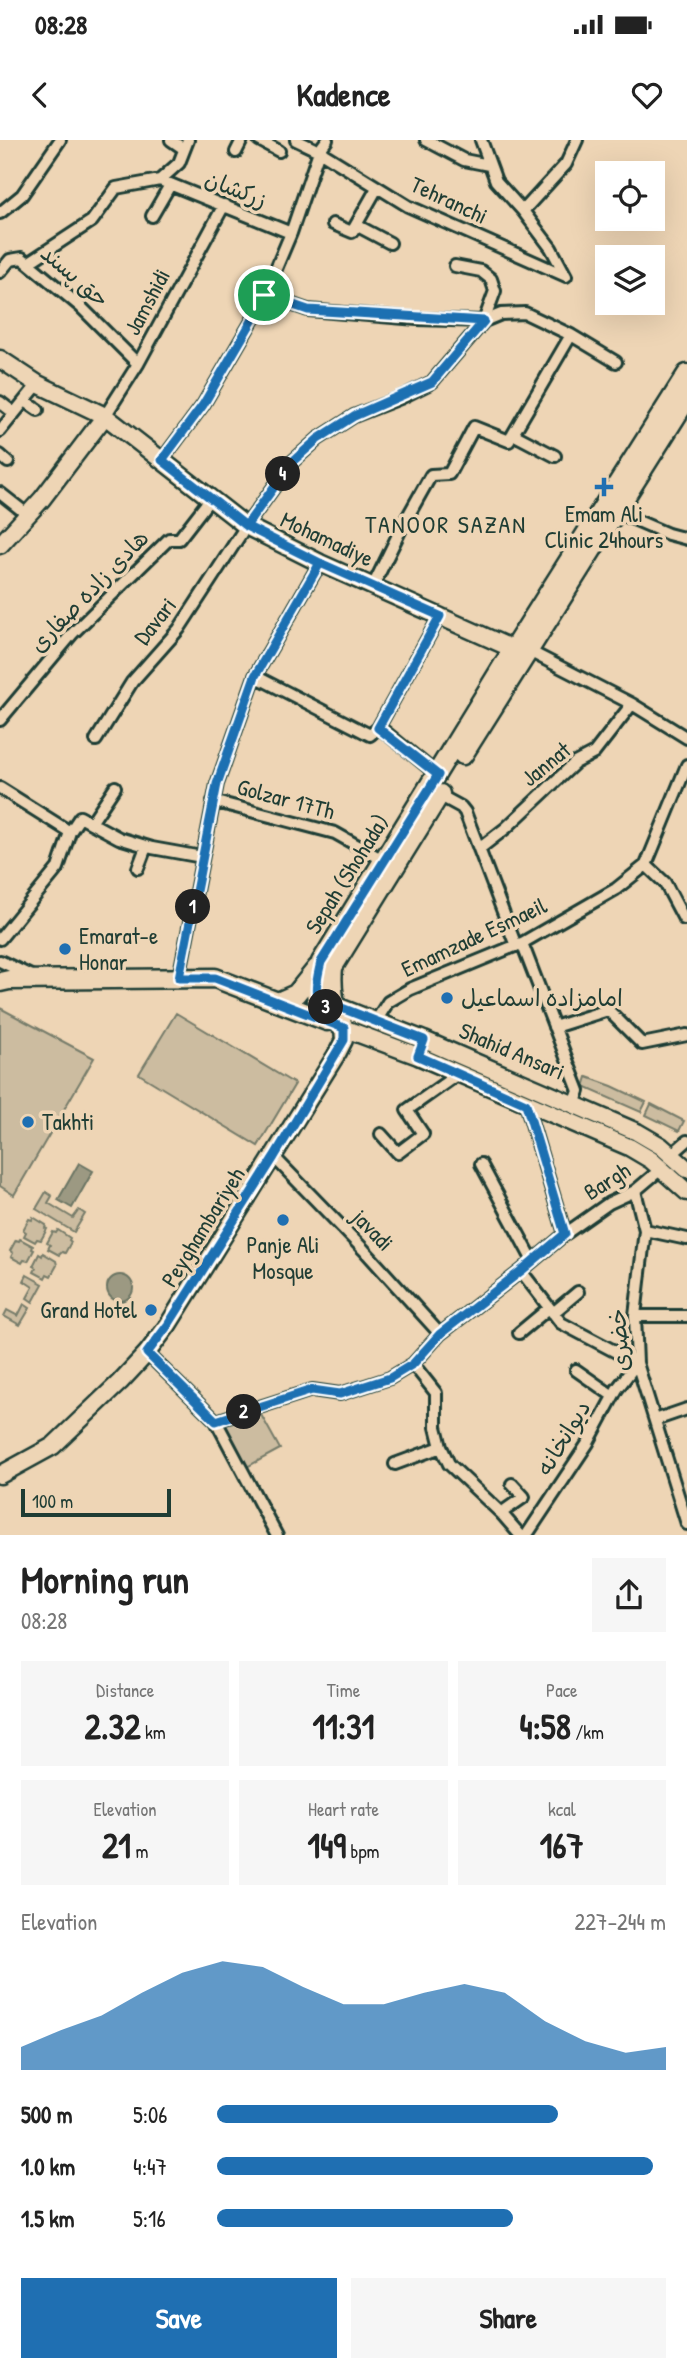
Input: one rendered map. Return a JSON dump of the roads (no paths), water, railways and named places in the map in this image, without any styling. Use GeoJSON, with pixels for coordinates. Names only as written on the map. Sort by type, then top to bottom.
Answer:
{"type":"FeatureCollection","features":[{"type":"Feature","properties":{"kind":"main road","name":"Mohamadiye"},"geometry":{"type":"LineString","coordinates":[[0,359],[38,384],[105,416],[246,526],[320,563],[521,650]]}},
{"type":"Feature","properties":{"kind":"main road","name":"Sepah (Shohada)"},"geometry":{"type":"LineString","coordinates":[[320,1008],[331,985],[333,967],[439,795],[521,650],[687,374]]}},
{"type":"Feature","properties":{"kind":"main road","name":"Sepah (Shohada)"},"geometry":{"type":"LineString","coordinates":[[320,1008],[316,992],[321,962],[438,775],[617,512],[686,404]]}},
{"type":"Feature","properties":{"kind":"main road"},"geometry":{"type":"LineString","coordinates":[[1,543],[28,515],[105,416]]}},
{"type":"Feature","properties":{"kind":"main road"},"geometry":{"type":"LineString","coordinates":[[280,1001],[301,989],[321,962]]}},
{"type":"Feature","properties":{"kind":"main road"},"geometry":{"type":"LineString","coordinates":[[0,982],[38,979],[215,978],[280,1001],[320,1008],[344,1028]]}},
{"type":"Feature","properties":{"kind":"main road","name":"Shahid Ansari"},"geometry":{"type":"LineString","coordinates":[[320,1008],[376,1021],[637,1132],[661,1146],[687,1169]]}},
{"type":"Feature","properties":{"kind":"main road","name":"Shahid Ansari"},"geometry":{"type":"LineString","coordinates":[[344,1028],[418,1056],[629,1147],[651,1160],[687,1192]]}},
{"type":"Feature","properties":{"kind":"main road","name":"Peyghambariyeh"},"geometry":{"type":"LineString","coordinates":[[0,1475],[53,1447],[147,1353],[168,1325],[274,1157],[344,1040],[344,1028]]}},
{"type":"Feature","properties":{"kind":"main road"},"geometry":{"type":"LineString","coordinates":[[418,1056],[424,1040]]}},
{"type":"Feature","properties":{"kind":"street"},"geometry":{"type":"LineString","coordinates":[[0,213],[22,195],[60,140]]}},
{"type":"Feature","properties":{"kind":"street"},"geometry":{"type":"LineString","coordinates":[[152,216],[165,183],[186,145],[171,140]]}},
{"type":"Feature","properties":{"kind":"street"},"geometry":{"type":"LineString","coordinates":[[236,152],[242,140]]}},
{"type":"Feature","properties":{"kind":"street"},"geometry":{"type":"LineString","coordinates":[[259,140],[279,151]]}},
{"type":"Feature","properties":{"kind":"street","name":"Tehranchi"},"geometry":{"type":"LineString","coordinates":[[296,140],[319,151],[408,206],[566,276],[551,248],[523,211]]}},
{"type":"Feature","properties":{"kind":"street"},"geometry":{"type":"LineString","coordinates":[[162,460],[203,405],[259,309],[291,233],[319,151],[327,140]]}},
{"type":"Feature","properties":{"kind":"street"},"geometry":{"type":"LineString","coordinates":[[426,140],[464,160],[489,165]]}},
{"type":"Feature","properties":{"kind":"street"},"geometry":{"type":"LineString","coordinates":[[481,140],[496,181],[523,211],[566,164],[578,140]]}},
{"type":"Feature","properties":{"kind":"street"},"geometry":{"type":"LineString","coordinates":[[28,262],[92,222],[116,188],[165,183]]}},
{"type":"Feature","properties":{"kind":"street","name":"زرکشان"},"geometry":{"type":"LineString","coordinates":[[165,183],[291,233]]}},
{"type":"Feature","properties":{"kind":"street"},"geometry":{"type":"LineString","coordinates":[[333,223],[352,232],[377,188]]}},
{"type":"Feature","properties":{"kind":"street","name":"Jamshidi"},"geometry":{"type":"LineString","coordinates":[[105,416],[138,364],[224,205]]}},
{"type":"Feature","properties":{"kind":"street"},"geometry":{"type":"LineString","coordinates":[[356,225],[390,243]]}},
{"type":"Feature","properties":{"kind":"street"},"geometry":{"type":"LineString","coordinates":[[0,251],[10,260],[0,272]]}},
{"type":"Feature","properties":{"kind":"street","name":"حق پسند"},"geometry":{"type":"LineString","coordinates":[[10,260],[22,258],[28,262],[81,307],[138,364]]}},
{"type":"Feature","properties":{"kind":"street"},"geometry":{"type":"LineString","coordinates":[[455,266],[481,271],[491,279],[495,291],[484,321]]}},
{"type":"Feature","properties":{"kind":"street"},"geometry":{"type":"LineString","coordinates":[[264,295],[308,310],[484,321],[501,314],[525,313],[571,335],[615,362]]}},
{"type":"Feature","properties":{"kind":"street","name":"Davari"},"geometry":{"type":"LineString","coordinates":[[96,740],[132,682],[179,629],[246,526],[292,462],[318,439],[354,416],[432,382],[484,321]]}},
{"type":"Feature","properties":{"kind":"street"},"geometry":{"type":"LineString","coordinates":[[373,586],[431,475],[449,474],[474,427],[509,441],[571,335]]}},
{"type":"Feature","properties":{"kind":"street"},"geometry":{"type":"LineString","coordinates":[[0,431],[38,384]]}},
{"type":"Feature","properties":{"kind":"street"},"geometry":{"type":"LineString","coordinates":[[24,401],[38,410]]}},
{"type":"Feature","properties":{"kind":"street"},"geometry":{"type":"LineString","coordinates":[[0,402],[15,413]]}},
{"type":"Feature","properties":{"kind":"street"},"geometry":{"type":"LineString","coordinates":[[513,434],[555,456]]}},
{"type":"Feature","properties":{"kind":"street"},"geometry":{"type":"LineString","coordinates":[[0,494],[28,515]]}},
{"type":"Feature","properties":{"kind":"street","name":"هادی زاده صفاری"},"geometry":{"type":"LineString","coordinates":[[0,720],[72,634],[169,539],[179,540],[210,499]]}},
{"type":"Feature","properties":{"kind":"street"},"geometry":{"type":"LineString","coordinates":[[617,512],[668,534],[687,539]]}},
{"type":"Feature","properties":{"kind":"street"},"geometry":{"type":"LineString","coordinates":[[179,978],[213,801],[255,676],[320,563]]}},
{"type":"Feature","properties":{"kind":"street"},"geometry":{"type":"LineString","coordinates":[[255,676],[370,735],[378,728],[440,616]]}},
{"type":"Feature","properties":{"kind":"street"},"geometry":{"type":"LineString","coordinates":[[521,650],[632,704],[687,738]]}},
{"type":"Feature","properties":{"kind":"street","name":"Jannat"},"geometry":{"type":"LineString","coordinates":[[479,849],[506,828],[575,764],[594,753],[632,704]]}},
{"type":"Feature","properties":{"kind":"street"},"geometry":{"type":"LineString","coordinates":[[378,728],[438,775]]}},
{"type":"Feature","properties":{"kind":"street","name":"Emamzade Esmaeil"},"geometry":{"type":"LineString","coordinates":[[376,1021],[388,1002],[410,989],[519,945],[616,890],[646,865],[687,765]]}},
{"type":"Feature","properties":{"kind":"street"},"geometry":{"type":"LineString","coordinates":[[0,788],[70,832]]}},
{"type":"Feature","properties":{"kind":"street"},"geometry":{"type":"LineString","coordinates":[[91,823],[115,788]]}},
{"type":"Feature","properties":{"kind":"street"},"geometry":{"type":"LineString","coordinates":[[439,795],[461,807],[579,1091],[574,1105]]}},
{"type":"Feature","properties":{"kind":"street","name":"Golzar 17Th"},"geometry":{"type":"LineString","coordinates":[[213,801],[335,833],[383,860]]}},
{"type":"Feature","properties":{"kind":"street"},"geometry":{"type":"LineString","coordinates":[[0,939],[58,868],[70,832],[80,817],[119,838],[202,857]]}},
{"type":"Feature","properties":{"kind":"street"},"geometry":{"type":"LineString","coordinates":[[138,868],[146,846]]}},
{"type":"Feature","properties":{"kind":"street"},"geometry":{"type":"LineString","coordinates":[[646,865],[665,883],[684,919],[687,918]]}},
{"type":"Feature","properties":{"kind":"street"},"geometry":{"type":"LineString","coordinates":[[0,961],[38,979]]}},
{"type":"Feature","properties":{"kind":"street"},"geometry":{"type":"LineString","coordinates":[[554,1027],[608,1010],[642,1044],[687,1035]]}},
{"type":"Feature","properties":{"kind":"street"},"geometry":{"type":"LineString","coordinates":[[381,1134],[398,1153],[419,1139],[422,1135],[407,1110],[458,1074]]}},
{"type":"Feature","properties":{"kind":"street"},"geometry":{"type":"LineString","coordinates":[[526,1104],[565,1234]]}},
{"type":"Feature","properties":{"kind":"street"},"geometry":{"type":"LineString","coordinates":[[671,1155],[687,1141]]}},
{"type":"Feature","properties":{"kind":"street","name":"javadi"},"geometry":{"type":"LineString","coordinates":[[274,1157],[440,1334]]}},
{"type":"Feature","properties":{"kind":"street"},"geometry":{"type":"LineString","coordinates":[[481,1164],[534,1261]]}},
{"type":"Feature","properties":{"kind":"street","name":"Bargh"},"geometry":{"type":"LineString","coordinates":[[216,1421],[312,1390],[340,1394],[390,1378],[413,1364],[440,1334],[565,1234],[609,1203],[635,1191],[661,1169]]}},
{"type":"Feature","properties":{"kind":"street","name":"خضری"},"geometry":{"type":"LineString","coordinates":[[635,1191],[645,1230],[635,1316],[637,1363],[687,1524]]}},
{"type":"Feature","properties":{"kind":"street"},"geometry":{"type":"LineString","coordinates":[[645,1230],[687,1239]]}},
{"type":"Feature","properties":{"kind":"street"},"geometry":{"type":"LineString","coordinates":[[521,1271],[561,1323],[637,1363]]}},
{"type":"Feature","properties":{"kind":"street"},"geometry":{"type":"LineString","coordinates":[[519,1333],[578,1292]]}},
{"type":"Feature","properties":{"kind":"street"},"geometry":{"type":"LineString","coordinates":[[635,1316],[687,1315]]}},
{"type":"Feature","properties":{"kind":"street"},"geometry":{"type":"LineString","coordinates":[[147,1353],[216,1421],[277,1535]]}},
{"type":"Feature","properties":{"kind":"street","name":"دیوانخانه"},"geometry":{"type":"LineString","coordinates":[[526,1535],[589,1443],[613,1396],[637,1363]]}},
{"type":"Feature","properties":{"kind":"street"},"geometry":{"type":"LineString","coordinates":[[413,1364],[436,1393],[436,1427],[449,1464],[521,1535]]}},
{"type":"Feature","properties":{"kind":"street"},"geometry":{"type":"LineString","coordinates":[[576,1370],[613,1396]]}},
{"type":"Feature","properties":{"kind":"street"},"geometry":{"type":"LineString","coordinates":[[655,1420],[687,1409]]}},
{"type":"Feature","properties":{"kind":"street"},"geometry":{"type":"LineString","coordinates":[[395,1464],[441,1447]]}},
{"type":"Feature","properties":{"kind":"street"},"geometry":{"type":"LineString","coordinates":[[501,1513],[524,1497],[512,1484]]}},
{"type":"Feature","properties":{"kind":"place","name":"Emam Ali Clinic 24hours"},"geometry":{"type":"Point","coordinates":[604,487]}},
{"type":"Feature","properties":{"kind":"place","name":"Emarat-e Honar"},"geometry":{"type":"Point","coordinates":[65,949]}},
{"type":"Feature","properties":{"kind":"place","name":"امامزاده اسماعیل"},"geometry":{"type":"Point","coordinates":[447,998]}},
{"type":"Feature","properties":{"kind":"place","name":"Takhti"},"geometry":{"type":"Point","coordinates":[28,1122]}},
{"type":"Feature","properties":{"kind":"place","name":"Panje Ali Mosque"},"geometry":{"type":"Point","coordinates":[283,1220]}},
{"type":"Feature","properties":{"kind":"place","name":"Grand Hotel"},"geometry":{"type":"Point","coordinates":[151,1310]}},
{"type":"Feature","properties":{"kind":"district","name":"TANOOR SAZAN"},"geometry":{"type":"Point","coordinates":[446,525]}}]}
